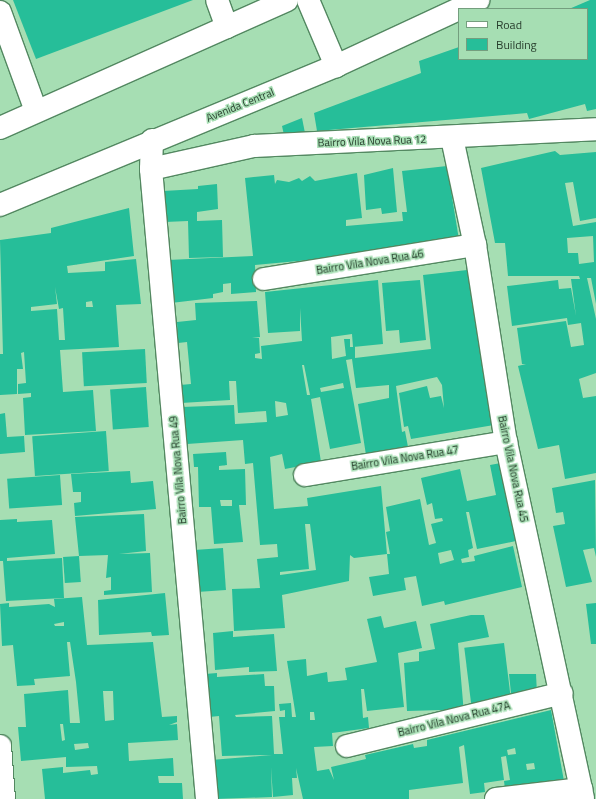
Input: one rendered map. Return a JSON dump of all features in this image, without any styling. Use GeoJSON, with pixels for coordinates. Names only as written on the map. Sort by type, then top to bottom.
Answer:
{"type":"FeatureCollection","features":[{"type":"Feature","properties":{"kind":"street"},"geometry":{"type":"LineString","coordinates":[[217,0],[227,27]]}},
{"type":"Feature","properties":{"kind":"street"},"geometry":{"type":"LineString","coordinates":[[0,128],[287,0]]}},
{"type":"Feature","properties":{"kind":"street"},"geometry":{"type":"LineString","coordinates":[[308,0],[336,66]]}},
{"type":"Feature","properties":{"kind":"street","name":"Avenida Central"},"geometry":{"type":"LineString","coordinates":[[461,8],[478,0]]}},
{"type":"Feature","properties":{"kind":"street","name":"Avenida Central"},"geometry":{"type":"LineString","coordinates":[[0,205],[152,140],[336,66],[458,9]]}},
{"type":"Feature","properties":{"kind":"street"},"geometry":{"type":"LineString","coordinates":[[0,12],[36,111]]}},
{"type":"Feature","properties":{"kind":"street","name":"Bairro Vila Nova Rua 12"},"geometry":{"type":"LineString","coordinates":[[151,168],[254,146],[452,138],[596,129]]}},
{"type":"Feature","properties":{"kind":"street","name":"Bairro Vila Nova Rua 45"},"geometry":{"type":"LineString","coordinates":[[452,138],[475,245],[506,442],[562,693],[582,794]]}},
{"type":"Feature","properties":{"kind":"street","name":"Bairro Vila Nova Rua 49"},"geometry":{"type":"LineString","coordinates":[[152,140],[151,168],[207,799]]}},
{"type":"Feature","properties":{"kind":"street","name":"Bairro Vila Nova Rua 46"},"geometry":{"type":"LineString","coordinates":[[264,279],[475,245]]}},
{"type":"Feature","properties":{"kind":"street","name":"Bairro Vila Nova Rua 47"},"geometry":{"type":"LineString","coordinates":[[305,475],[506,442]]}},
{"type":"Feature","properties":{"kind":"street","name":"Bairro Vila Nova Rua 47A"},"geometry":{"type":"LineString","coordinates":[[347,746],[562,693]]}},
{"type":"Feature","properties":{"kind":"street"},"geometry":{"type":"LineString","coordinates":[[0,746],[4,799]]}},
{"type":"Feature","properties":{"kind":"street"},"geometry":{"type":"LineString","coordinates":[[496,799],[582,794]]}},
{"type":"Feature","properties":{"kind":"building"},"geometry":{"type":"Polygon","coordinates":[[[13,0],[193,0],[36,59],[13,0]]]}},
{"type":"Feature","properties":{"kind":"building"},"geometry":{"type":"Polygon","coordinates":[[[590,0],[596,0],[596,109],[587,111],[585,104],[529,119],[527,113],[317,131],[314,113],[421,73],[419,61],[458,47],[458,60],[588,60],[588,8],[571,8],[590,0]]]}},
{"type":"Feature","properties":{"kind":"building"},"geometry":{"type":"Polygon","coordinates":[[[302,118],[305,133],[284,135],[282,126],[302,118]]]}},
{"type":"Feature","properties":{"kind":"building"},"geometry":{"type":"Polygon","coordinates":[[[555,151],[560,155],[596,152],[596,218],[580,221],[573,182],[565,183],[573,226],[596,222],[596,304],[591,278],[587,278],[596,319],[596,373],[579,379],[583,398],[596,396],[596,473],[565,479],[559,445],[538,449],[518,366],[526,364],[522,364],[517,328],[566,321],[571,347],[584,345],[581,323],[568,325],[567,318],[512,326],[507,286],[558,280],[559,289],[571,288],[576,316],[571,279],[580,279],[579,276],[508,276],[505,243],[495,243],[481,168],[555,151]],[[593,236],[567,238],[568,253],[578,253],[579,264],[594,262],[593,236]]]}},
{"type":"Feature","properties":{"kind":"building"},"geometry":{"type":"Polygon","coordinates":[[[447,166],[460,246],[255,265],[256,292],[231,294],[231,283],[223,284],[223,292],[213,294],[213,298],[171,303],[168,260],[253,256],[245,178],[274,175],[275,184],[277,180],[289,182],[299,178],[302,181],[310,176],[315,181],[357,173],[362,218],[346,220],[346,226],[403,221],[402,212],[407,212],[402,171],[447,166]]]}},
{"type":"Feature","properties":{"kind":"building"},"geometry":{"type":"Polygon","coordinates":[[[393,168],[397,212],[382,214],[381,208],[366,210],[364,175],[393,168]]]}},
{"type":"Feature","properties":{"kind":"building"},"geometry":{"type":"Polygon","coordinates":[[[217,184],[218,209],[197,212],[197,221],[222,220],[223,257],[189,258],[188,221],[165,222],[163,191],[198,189],[198,186],[217,184]]]}},
{"type":"Feature","properties":{"kind":"building"},"geometry":{"type":"Polygon","coordinates":[[[129,208],[134,256],[67,266],[68,273],[105,271],[105,262],[136,259],[141,304],[116,305],[119,347],[60,350],[63,392],[93,390],[96,431],[25,435],[23,398],[31,397],[31,393],[18,394],[18,384],[26,383],[24,352],[21,353],[23,369],[17,369],[17,394],[0,395],[0,354],[3,354],[0,240],[51,233],[51,228],[129,208]],[[55,287],[57,304],[31,307],[31,311],[57,309],[59,340],[65,340],[63,308],[59,309],[55,287]],[[92,301],[86,302],[86,307],[93,307],[92,301]]]}},
{"type":"Feature","properties":{"kind":"building"},"geometry":{"type":"Polygon","coordinates":[[[467,270],[494,425],[411,439],[408,426],[404,427],[399,393],[427,386],[430,398],[441,396],[444,408],[442,385],[437,377],[396,386],[402,432],[405,431],[408,447],[366,455],[358,404],[389,398],[389,385],[356,388],[352,359],[346,360],[361,443],[330,449],[320,397],[311,399],[321,462],[285,469],[282,454],[270,457],[274,509],[308,506],[307,498],[381,486],[387,554],[354,558],[350,555],[349,581],[282,595],[285,628],[234,631],[232,589],[260,588],[257,559],[278,557],[277,544],[260,545],[253,463],[245,464],[243,440],[187,444],[182,407],[234,405],[235,424],[267,422],[266,411],[238,413],[236,381],[229,381],[230,400],[181,403],[180,385],[191,384],[187,342],[178,343],[177,322],[196,320],[195,303],[257,301],[260,337],[252,338],[259,338],[260,353],[255,354],[255,358],[262,359],[261,346],[302,341],[300,308],[300,331],[268,333],[265,292],[378,280],[383,344],[353,347],[355,347],[355,358],[431,349],[423,275],[467,270]],[[352,334],[331,337],[332,359],[346,356],[344,339],[350,339],[350,347],[353,347],[352,334]],[[302,365],[307,395],[310,395],[304,365],[302,365]],[[343,383],[320,388],[321,392],[344,388],[343,383]],[[275,401],[276,417],[288,415],[286,403],[275,401]],[[305,524],[309,569],[280,572],[280,575],[316,570],[310,524],[305,524]]]}},
{"type":"Feature","properties":{"kind":"building"},"geometry":{"type":"Polygon","coordinates":[[[420,280],[426,340],[400,343],[399,330],[386,331],[382,283],[420,280]]]}},
{"type":"Feature","properties":{"kind":"building"},"geometry":{"type":"Polygon","coordinates":[[[145,349],[147,383],[84,386],[82,352],[145,349]]]}},
{"type":"Feature","properties":{"kind":"building"},"geometry":{"type":"Polygon","coordinates":[[[146,387],[149,427],[113,429],[110,390],[146,387]]]}},
{"type":"Feature","properties":{"kind":"building"},"geometry":{"type":"Polygon","coordinates":[[[5,413],[7,437],[24,436],[25,452],[0,454],[0,414],[5,413]]]}},
{"type":"Feature","properties":{"kind":"building"},"geometry":{"type":"Polygon","coordinates":[[[106,431],[109,471],[35,476],[32,436],[106,431]]]}},
{"type":"Feature","properties":{"kind":"building"},"geometry":{"type":"Polygon","coordinates":[[[226,452],[227,465],[219,466],[219,470],[245,469],[246,505],[239,505],[243,542],[214,544],[211,507],[199,507],[198,467],[194,467],[193,454],[226,452]],[[220,500],[221,506],[232,506],[232,500],[220,500]]]}},
{"type":"Feature","properties":{"kind":"building"},"geometry":{"type":"Polygon","coordinates":[[[501,463],[516,541],[477,549],[469,512],[466,512],[473,548],[468,550],[469,557],[461,559],[462,563],[475,561],[474,556],[513,546],[522,587],[445,605],[444,601],[422,606],[416,576],[404,578],[406,590],[373,596],[369,577],[389,574],[387,554],[390,554],[386,532],[390,531],[386,507],[420,499],[429,545],[436,543],[431,524],[443,521],[442,518],[435,519],[432,503],[427,505],[421,478],[460,469],[467,501],[496,495],[490,465],[501,463]],[[451,550],[438,553],[440,564],[454,560],[451,550]]]}},
{"type":"Feature","properties":{"kind":"building"},"geometry":{"type":"Polygon","coordinates":[[[130,471],[131,483],[153,481],[156,509],[75,516],[74,503],[81,502],[81,492],[73,492],[71,474],[130,471]]]}},
{"type":"Feature","properties":{"kind":"building"},"geometry":{"type":"Polygon","coordinates":[[[60,475],[62,505],[9,509],[7,479],[60,475]]]}},
{"type":"Feature","properties":{"kind":"building"},"geometry":{"type":"Polygon","coordinates":[[[595,480],[596,557],[594,548],[583,550],[592,582],[566,587],[553,526],[565,524],[563,512],[556,513],[552,488],[595,480]]]}},
{"type":"Feature","properties":{"kind":"building"},"geometry":{"type":"Polygon","coordinates":[[[144,514],[146,551],[119,554],[150,553],[152,592],[104,595],[104,591],[111,590],[111,577],[106,578],[108,555],[79,556],[75,517],[144,514]]]}},
{"type":"Feature","properties":{"kind":"building"},"geometry":{"type":"Polygon","coordinates":[[[17,519],[17,522],[52,520],[55,554],[7,558],[7,561],[62,558],[64,598],[6,601],[3,561],[0,561],[0,520],[17,519]]]}},
{"type":"Feature","properties":{"kind":"building"},"geometry":{"type":"Polygon","coordinates":[[[223,548],[226,590],[197,592],[194,550],[223,548]]]}},
{"type":"Feature","properties":{"kind":"building"},"geometry":{"type":"Polygon","coordinates":[[[79,556],[81,582],[65,583],[63,557],[79,556]]]}},
{"type":"Feature","properties":{"kind":"building"},"geometry":{"type":"Polygon","coordinates":[[[165,593],[169,635],[152,636],[151,632],[99,635],[98,600],[165,593]]]}},
{"type":"Feature","properties":{"kind":"building"},"geometry":{"type":"Polygon","coordinates":[[[82,597],[87,645],[153,642],[162,717],[177,716],[177,722],[169,725],[177,724],[178,740],[128,743],[129,761],[173,758],[174,776],[158,776],[159,783],[182,783],[183,799],[45,799],[42,769],[63,767],[63,773],[90,770],[91,775],[98,774],[97,766],[66,767],[66,757],[21,761],[18,727],[26,727],[24,694],[68,690],[70,723],[80,723],[70,642],[67,642],[70,676],[34,679],[35,685],[17,686],[13,645],[2,646],[0,604],[9,603],[9,607],[49,604],[55,607],[54,599],[82,597]],[[64,622],[54,624],[55,626],[64,626],[64,622]],[[103,691],[105,721],[114,720],[113,691],[103,691]],[[60,724],[62,741],[65,740],[63,724],[60,724]],[[88,743],[74,744],[75,750],[89,748],[88,743]]]}},
{"type":"Feature","properties":{"kind":"building"},"geometry":{"type":"Polygon","coordinates":[[[596,603],[596,644],[591,644],[586,604],[596,603]]]}},
{"type":"Feature","properties":{"kind":"building"},"geometry":{"type":"Polygon","coordinates":[[[471,615],[484,615],[489,637],[458,643],[464,714],[443,720],[442,710],[407,711],[404,663],[419,661],[419,652],[435,649],[430,624],[471,615]]]}},
{"type":"Feature","properties":{"kind":"building"},"geometry":{"type":"Polygon","coordinates":[[[381,616],[384,628],[416,621],[422,648],[398,653],[404,707],[367,711],[364,689],[361,689],[363,718],[368,717],[369,728],[332,733],[333,746],[314,747],[317,771],[329,769],[334,780],[331,767],[366,759],[365,755],[413,744],[414,748],[427,746],[427,740],[551,710],[564,781],[505,789],[504,781],[510,780],[506,756],[501,757],[504,780],[484,783],[485,792],[470,794],[464,745],[459,747],[463,783],[409,790],[409,799],[303,799],[296,768],[297,778],[292,778],[293,795],[273,797],[271,767],[272,797],[215,799],[211,760],[272,755],[222,756],[219,716],[209,717],[205,674],[217,673],[217,677],[264,674],[265,686],[274,686],[275,711],[235,715],[236,717],[272,716],[274,754],[283,754],[279,717],[285,717],[285,710],[280,711],[279,704],[291,703],[292,717],[296,717],[287,661],[306,659],[307,676],[327,672],[328,682],[347,680],[345,668],[377,662],[367,619],[381,616]],[[310,712],[310,720],[315,720],[314,712],[310,712]],[[515,748],[507,750],[508,755],[516,754],[515,748]],[[534,763],[526,764],[527,770],[535,769],[534,763]]]}},
{"type":"Feature","properties":{"kind":"building"},"geometry":{"type":"Polygon","coordinates":[[[233,631],[233,637],[274,634],[277,671],[249,672],[249,667],[215,670],[213,633],[233,631]]]}},
{"type":"Feature","properties":{"kind":"building"},"geometry":{"type":"Polygon","coordinates":[[[504,643],[511,702],[471,706],[464,648],[504,643]]]}},
{"type":"Feature","properties":{"kind":"building"},"geometry":{"type":"Polygon","coordinates":[[[509,674],[536,674],[537,694],[512,703],[509,674]]]}}]}
